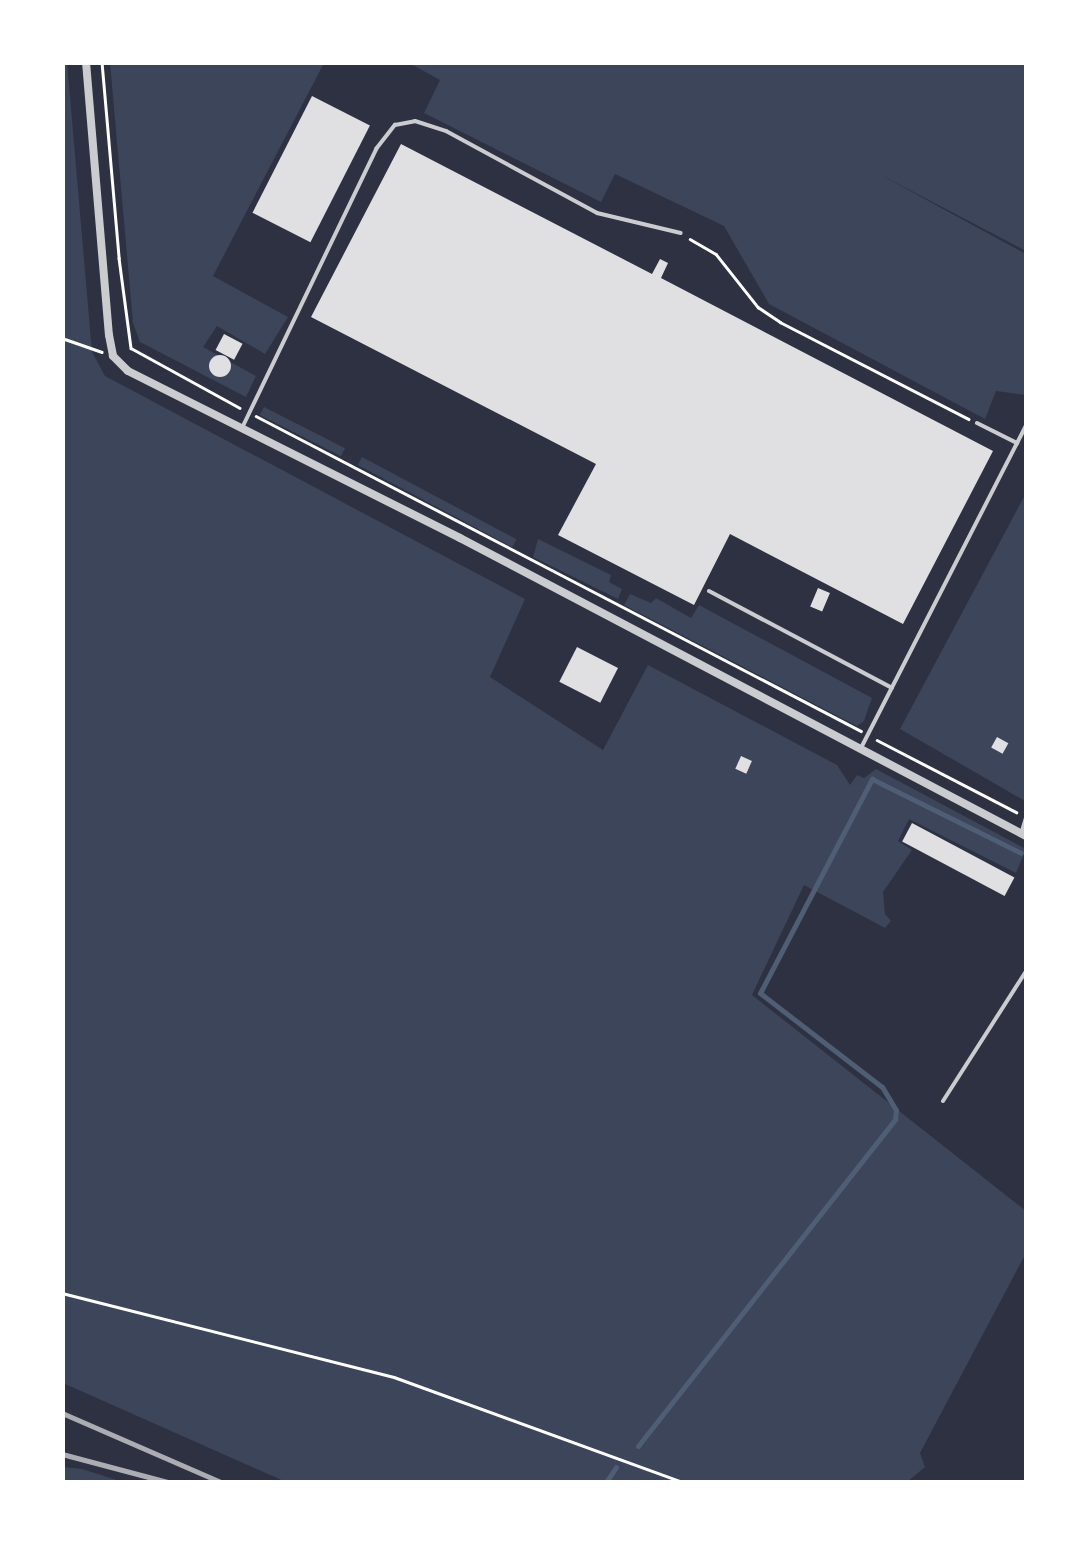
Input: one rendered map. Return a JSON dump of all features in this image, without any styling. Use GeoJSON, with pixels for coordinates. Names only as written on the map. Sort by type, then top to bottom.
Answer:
{"type":"FeatureCollection","features":[{"type":"Feature","properties":{"kind":"street"},"geometry":{"type":"LineString","coordinates":[[86,62],[113,356],[128,371],[460,538],[1024,835]]}},
{"type":"Feature","properties":{"kind":"lane"},"geometry":{"type":"LineString","coordinates":[[242,428],[376,149],[394,125],[415,122],[446,130],[597,213],[680,233]]}},
{"type":"Feature","properties":{"kind":"lane"},"geometry":{"type":"LineString","coordinates":[[976,423],[1017,444]]}},
{"type":"Feature","properties":{"kind":"lane"},"geometry":{"type":"LineString","coordinates":[[860,751],[1026,425]]}},
{"type":"Feature","properties":{"kind":"lane"},"geometry":{"type":"LineString","coordinates":[[710,591],[892,688]]}},
{"type":"Feature","properties":{"kind":"lane"},"geometry":{"type":"LineString","coordinates":[[1024,835],[1026,818]]}},
{"type":"Feature","properties":{"kind":"lane"},"geometry":{"type":"LineString","coordinates":[[943,1102],[1026,971]]}},
{"type":"Feature","properties":{"kind":"path"},"geometry":{"type":"LineString","coordinates":[[102,62],[118,258],[131,348],[1026,818]]}},
{"type":"Feature","properties":{"kind":"path"},"geometry":{"type":"LineString","coordinates":[[680,233],[716,254],[758,306],[780,322],[976,423]]}},
{"type":"Feature","properties":{"kind":"path"},"geometry":{"type":"LineString","coordinates":[[62,338],[113,356]]}},
{"type":"Feature","properties":{"kind":"path"},"geometry":{"type":"LineString","coordinates":[[62,1293],[394,1376],[682,1482]]}},
{"type":"Feature","properties":{"kind":"shaded area"},"geometry":{"type":"Polygon","coordinates":[[[67,62],[92,352],[105,376],[525,599],[490,677],[603,750],[648,665],[837,765],[850,785],[857,775],[864,778],[876,769],[1026,849],[1016,873],[909,819],[898,841],[912,850],[883,892],[885,914],[891,921],[885,928],[804,885],[752,995],[1026,1211],[1026,1253],[920,1453],[925,1467],[907,1482],[286,1482],[63,1383],[62,63],[67,62]]]}},
{"type":"Feature","properties":{"kind":"shaded area"},"geometry":{"type":"Polygon","coordinates":[[[110,63],[324,63],[213,276],[288,317],[265,354],[217,326],[203,347],[256,376],[246,397],[140,342],[133,323],[110,63]]]}},
{"type":"Feature","properties":{"kind":"shaded area"},"geometry":{"type":"Polygon","coordinates":[[[409,63],[1026,63],[1026,251],[879,174],[1026,254],[1026,395],[996,391],[985,419],[769,304],[724,226],[615,174],[601,202],[424,113],[440,80],[409,63]]]}},
{"type":"Feature","properties":{"kind":"shaded area"},"geometry":{"type":"Polygon","coordinates":[[[264,407],[345,448],[341,456],[260,415],[264,407]]]}},
{"type":"Feature","properties":{"kind":"shaded area"},"geometry":{"type":"Polygon","coordinates":[[[362,457],[517,539],[512,547],[358,465],[362,457]]]}},
{"type":"Feature","properties":{"kind":"shaded area"},"geometry":{"type":"Polygon","coordinates":[[[1026,493],[1026,800],[1025,801],[900,729],[1026,493]]]}},
{"type":"Feature","properties":{"kind":"shaded area"},"geometry":{"type":"Polygon","coordinates":[[[538,539],[611,575],[609,582],[622,589],[618,599],[533,557],[538,539]]]}},
{"type":"Feature","properties":{"kind":"shaded area"},"geometry":{"type":"Polygon","coordinates":[[[630,594],[651,603],[656,598],[691,618],[699,605],[872,698],[864,721],[857,726],[624,605],[630,594]]]}},
{"type":"Feature","properties":{"kind":"shaded area"},"geometry":{"type":"Polygon","coordinates":[[[63,1467],[82,1469],[123,1482],[63,1482],[63,1467]]]}},
{"type":"Feature","properties":{"kind":"building"},"geometry":{"type":"Polygon","coordinates":[[[312,96],[370,126],[310,242],[253,213],[312,96]]]}},
{"type":"Feature","properties":{"kind":"building"},"geometry":{"type":"Polygon","coordinates":[[[401,144],[652,274],[660,259],[668,263],[661,278],[993,451],[903,624],[730,534],[694,605],[558,535],[596,464],[311,317],[401,144]]]}},
{"type":"Feature","properties":{"kind":"building"},"geometry":{"type":"Polygon","coordinates":[[[224,334],[243,344],[234,360],[216,350],[224,334]]]}},
{"type":"Feature","properties":{"kind":"building"},"geometry":{"type":"Polygon","coordinates":[[[220,355],[228,358],[228,374],[220,377],[212,374],[209,366],[212,358],[220,355]]]}},
{"type":"Feature","properties":{"kind":"building"},"geometry":{"type":"Polygon","coordinates":[[[818,588],[830,593],[822,611],[810,606],[818,588]]]}},
{"type":"Feature","properties":{"kind":"building"},"geometry":{"type":"Polygon","coordinates":[[[577,647],[618,668],[600,703],[559,682],[577,647]]]}},
{"type":"Feature","properties":{"kind":"building"},"geometry":{"type":"Polygon","coordinates":[[[997,737],[1008,743],[1003,754],[991,747],[997,737]]]}},
{"type":"Feature","properties":{"kind":"building"},"geometry":{"type":"Polygon","coordinates":[[[741,756],[752,761],[746,774],[735,769],[741,756]]]}},
{"type":"Feature","properties":{"kind":"building"},"geometry":{"type":"Polygon","coordinates":[[[912,823],[1014,877],[1005,896],[902,842],[912,823]]]}},
{"type":"Feature","properties":{"kind":"waterway"},"geometry":{"type":"LineString","coordinates":[[638,1446],[895,1119],[896,1110],[882,1087],[760,993],[872,779],[1021,853]]}},
{"type":"Feature","properties":{"kind":"waterway"},"geometry":{"type":"LineString","coordinates":[[606,1482],[616,1467]]}},
{"type":"Feature","properties":{"kind":"railway"},"geometry":{"type":"LineString","coordinates":[[62,1413],[221,1482]]}},
{"type":"Feature","properties":{"kind":"railway"},"geometry":{"type":"LineString","coordinates":[[62,1454],[167,1482]]}}]}
